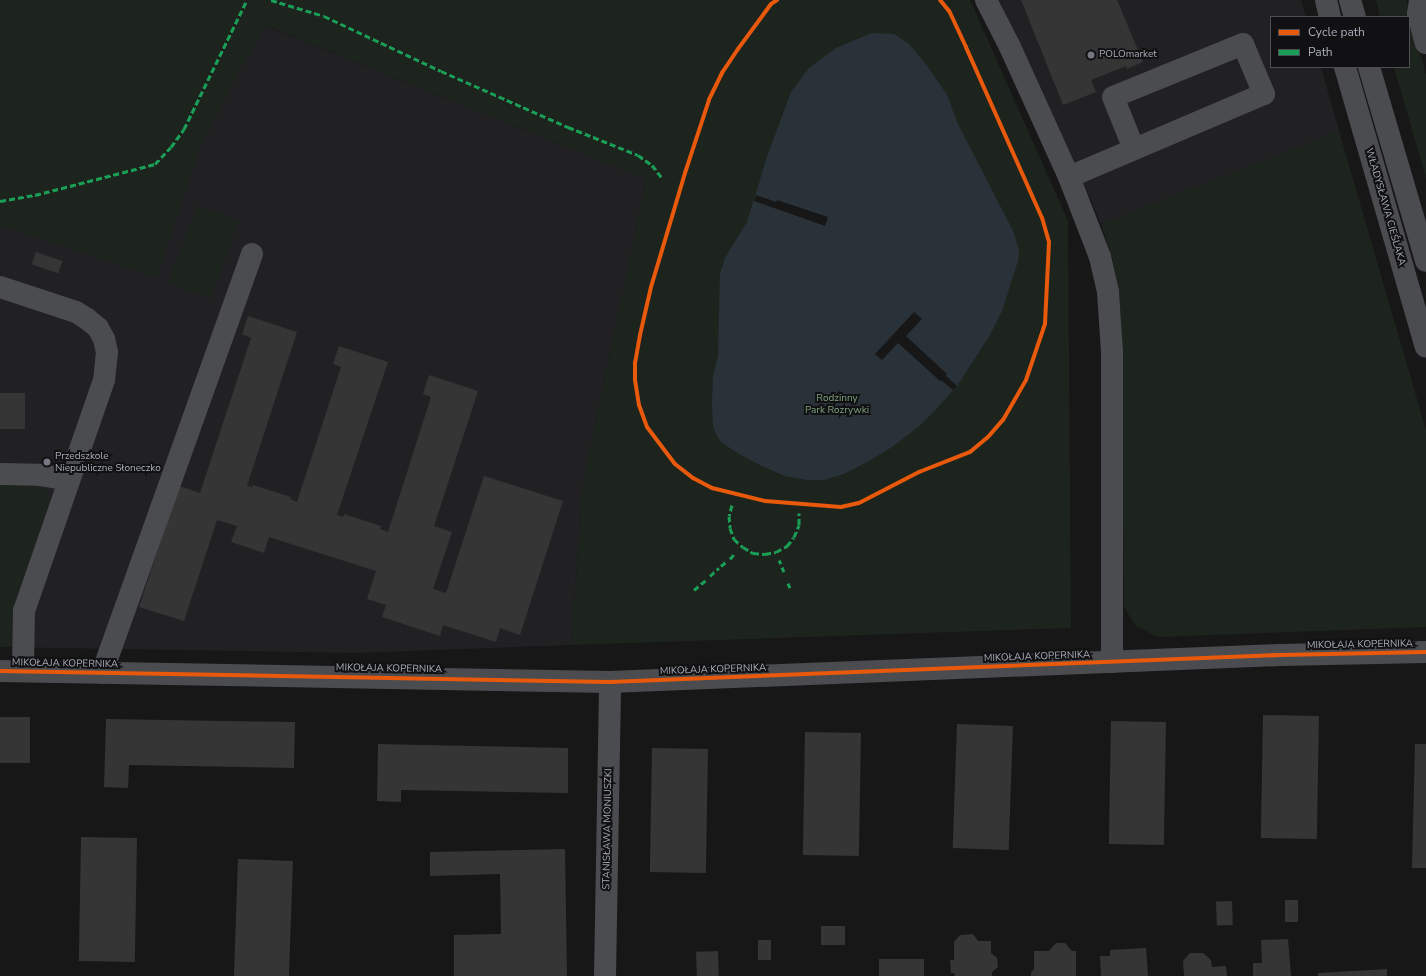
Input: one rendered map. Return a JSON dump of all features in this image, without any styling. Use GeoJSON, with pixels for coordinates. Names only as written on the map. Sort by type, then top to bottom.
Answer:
{"type":"FeatureCollection","features":[{"type":"Feature","properties":{"kind":"street"},"geometry":{"type":"LineString","coordinates":[[986,0],[1010,47],[1069,177],[1100,257],[1108,292],[1112,352],[1112,662]]}},
{"type":"Feature","properties":{"kind":"street"},"geometry":{"type":"LineString","coordinates":[[1326,0],[1330,16]]}},
{"type":"Feature","properties":{"kind":"street"},"geometry":{"type":"LineString","coordinates":[[1350,0],[1355,16]]}},
{"type":"Feature","properties":{"kind":"street"},"geometry":{"type":"LineString","coordinates":[[1420,0],[1418,14],[1426,43]]}},
{"type":"Feature","properties":{"kind":"street"},"geometry":{"type":"LineString","coordinates":[[1069,177],[1264,94],[1244,44],[1113,97],[1134,149]]}},
{"type":"Feature","properties":{"kind":"street","name":"WŁADYSŁAWA CIEŚLAKA"},"geometry":{"type":"LineString","coordinates":[[1345,68],[1419,296],[1425,337]]}},
{"type":"Feature","properties":{"kind":"street"},"geometry":{"type":"LineString","coordinates":[[1369,68],[1426,261]]}},
{"type":"Feature","properties":{"kind":"street"},"geometry":{"type":"LineString","coordinates":[[102,673],[252,254]]}},
{"type":"Feature","properties":{"kind":"street"},"geometry":{"type":"LineString","coordinates":[[0,287],[76,312],[88,318],[98,328],[104,339],[107,352],[104,380],[24,611],[23,671]]}},
{"type":"Feature","properties":{"kind":"street"},"geometry":{"type":"LineString","coordinates":[[0,474],[39,475],[69,480]]}},
{"type":"Feature","properties":{"kind":"street","name":"MIKOŁAJA KOPERNIKA"},"geometry":{"type":"LineString","coordinates":[[0,671],[610,682],[1112,662],[1426,652]]}},
{"type":"Feature","properties":{"kind":"street","name":"STANISŁAWA MONIUSZKI"},"geometry":{"type":"LineString","coordinates":[[605,976],[610,682]]}},
{"type":"Feature","properties":{"kind":"shaded area"},"geometry":{"type":"Polygon","coordinates":[[[999,0],[1301,0],[1306,16],[1270,16],[1270,68],[1321,68],[1339,131],[1101,224],[1078,170],[999,0]]]}},
{"type":"Feature","properties":{"kind":"shaded area"},"geometry":{"type":"Polygon","coordinates":[[[263,25],[646,179],[583,481],[571,645],[356,653],[0,647],[0,226],[157,277],[200,148],[263,25]]]}},
{"type":"Feature","properties":{"kind":"shaded area"},"geometry":{"type":"Polygon","coordinates":[[[872,33],[894,34],[909,44],[928,67],[947,95],[958,124],[1013,231],[1019,250],[1018,261],[1002,311],[990,335],[957,386],[938,407],[918,427],[892,447],[867,462],[844,474],[824,480],[807,480],[785,476],[762,466],[739,454],[721,442],[716,434],[713,426],[712,402],[713,376],[718,356],[720,273],[726,256],[747,222],[767,157],[791,92],[809,68],[836,48],[872,33]]]}},
{"type":"Feature","properties":{"kind":"green space","name":"Rodzinny Park Rozrywki"},"geometry":{"type":"Polygon","coordinates":[[[0,0],[970,0],[1068,221],[1071,628],[571,645],[583,481],[646,179],[264,25],[200,148],[157,277],[0,226],[0,0]]]}},
{"type":"Feature","properties":{"kind":"green space"},"geometry":{"type":"Polygon","coordinates":[[[1376,0],[1406,0],[1426,75],[1426,178],[1394,68],[1410,68],[1410,16],[1380,16],[1376,0]]]}},
{"type":"Feature","properties":{"kind":"green space"},"geometry":{"type":"Polygon","coordinates":[[[1339,131],[1426,430],[1426,627],[1158,637],[1136,626],[1124,607],[1121,322],[1119,291],[1112,258],[1101,224],[1339,131]]]}},
{"type":"Feature","properties":{"kind":"green space"},"geometry":{"type":"Polygon","coordinates":[[[197,205],[239,220],[211,298],[169,283],[197,205]]]}},
{"type":"Feature","properties":{"kind":"green space"},"geometry":{"type":"Polygon","coordinates":[[[0,480],[36,481],[52,496],[16,599],[12,620],[12,647],[0,647],[0,480]]]}},
{"type":"Feature","properties":{"kind":"pier"},"geometry":{"type":"Polygon","coordinates":[[[756,195],[776,202],[777,200],[828,217],[825,226],[754,201],[756,195]]]}},
{"type":"Feature","properties":{"kind":"pier"},"geometry":{"type":"Polygon","coordinates":[[[914,312],[922,319],[906,336],[947,374],[946,376],[957,386],[953,390],[941,380],[940,381],[898,343],[882,360],[875,354],[914,312]]]}},
{"type":"Feature","properties":{"kind":"building","name":"POLOmarket"},"geometry":{"type":"Polygon","coordinates":[[[1021,0],[1117,0],[1143,62],[1127,69],[1126,66],[1091,80],[1096,92],[1063,105],[1021,0]]]}},
{"type":"Feature","properties":{"kind":"building"},"geometry":{"type":"Polygon","coordinates":[[[36,252],[62,261],[58,273],[32,264],[36,252]]]}},
{"type":"Feature","properties":{"kind":"building"},"geometry":{"type":"Polygon","coordinates":[[[248,316],[297,332],[247,486],[253,487],[253,485],[291,497],[290,499],[297,502],[341,367],[333,364],[339,346],[388,362],[337,515],[343,517],[344,514],[381,526],[380,529],[388,532],[431,397],[423,394],[429,375],[478,391],[434,526],[452,532],[433,589],[446,593],[484,476],[563,501],[520,635],[500,628],[496,642],[443,625],[440,636],[382,617],[386,605],[367,599],[376,571],[269,537],[264,553],[231,542],[237,526],[217,520],[184,621],[139,607],[179,486],[200,493],[251,338],[242,334],[248,316]]]}},
{"type":"Feature","properties":{"kind":"building"},"geometry":{"type":"Polygon","coordinates":[[[0,393],[25,393],[25,429],[0,429],[0,393]]]}},
{"type":"Feature","properties":{"kind":"building"},"geometry":{"type":"Polygon","coordinates":[[[1263,715],[1319,716],[1317,839],[1261,838],[1263,715]]]}},
{"type":"Feature","properties":{"kind":"building"},"geometry":{"type":"Polygon","coordinates":[[[0,717],[30,717],[30,763],[0,763],[0,717]]]}},
{"type":"Feature","properties":{"kind":"building"},"geometry":{"type":"Polygon","coordinates":[[[106,719],[295,722],[294,768],[129,765],[128,788],[104,787],[106,719]]]}},
{"type":"Feature","properties":{"kind":"building"},"geometry":{"type":"Polygon","coordinates":[[[1111,721],[1166,722],[1164,845],[1109,844],[1111,721]]]}},
{"type":"Feature","properties":{"kind":"building"},"geometry":{"type":"Polygon","coordinates":[[[957,724],[1013,726],[1009,850],[953,848],[957,724]]]}},
{"type":"Feature","properties":{"kind":"building"},"geometry":{"type":"Polygon","coordinates":[[[805,732],[861,733],[859,856],[803,855],[805,732]]]}},
{"type":"Feature","properties":{"kind":"building"},"geometry":{"type":"Polygon","coordinates":[[[378,744],[568,748],[568,793],[401,790],[401,802],[377,801],[378,744]]]}},
{"type":"Feature","properties":{"kind":"building"},"geometry":{"type":"Polygon","coordinates":[[[1415,744],[1426,744],[1426,868],[1412,868],[1415,744]]]}},
{"type":"Feature","properties":{"kind":"building"},"geometry":{"type":"Polygon","coordinates":[[[652,748],[708,749],[706,873],[650,872],[652,748]]]}},
{"type":"Feature","properties":{"kind":"building"},"geometry":{"type":"Polygon","coordinates":[[[81,837],[137,838],[135,962],[79,961],[81,837]]]}},
{"type":"Feature","properties":{"kind":"building"},"geometry":{"type":"Polygon","coordinates":[[[565,849],[567,976],[454,976],[454,935],[501,934],[500,874],[430,876],[430,852],[565,849]]]}},
{"type":"Feature","properties":{"kind":"building"},"geometry":{"type":"Polygon","coordinates":[[[238,859],[293,861],[289,976],[234,976],[238,859]]]}},
{"type":"Feature","properties":{"kind":"building"},"geometry":{"type":"Polygon","coordinates":[[[1285,900],[1298,900],[1298,922],[1285,922],[1285,900]]]}},
{"type":"Feature","properties":{"kind":"building"},"geometry":{"type":"Polygon","coordinates":[[[1232,901],[1233,925],[1217,926],[1216,902],[1232,901]]]}},
{"type":"Feature","properties":{"kind":"building"},"geometry":{"type":"Polygon","coordinates":[[[821,926],[845,926],[845,945],[821,945],[821,926]]]}},
{"type":"Feature","properties":{"kind":"building"},"geometry":{"type":"Polygon","coordinates":[[[973,934],[978,941],[991,941],[991,953],[997,958],[998,967],[992,972],[992,976],[955,976],[954,973],[951,973],[950,960],[954,960],[954,942],[960,935],[973,934]]]}},
{"type":"Feature","properties":{"kind":"building"},"geometry":{"type":"Polygon","coordinates":[[[1288,939],[1291,976],[1253,976],[1253,963],[1262,963],[1261,940],[1288,939]]]}},
{"type":"Feature","properties":{"kind":"building"},"geometry":{"type":"Polygon","coordinates":[[[758,940],[771,940],[771,960],[758,960],[758,940]]]}},
{"type":"Feature","properties":{"kind":"building"},"geometry":{"type":"Polygon","coordinates":[[[1056,943],[1065,943],[1072,951],[1076,951],[1076,976],[1031,976],[1031,972],[1034,969],[1034,951],[1049,951],[1056,943]]]}},
{"type":"Feature","properties":{"kind":"building"},"geometry":{"type":"Polygon","coordinates":[[[1146,948],[1148,976],[1101,976],[1100,956],[1110,956],[1110,950],[1146,948]]]}},
{"type":"Feature","properties":{"kind":"building"},"geometry":{"type":"Polygon","coordinates":[[[718,951],[719,976],[697,976],[696,952],[718,951]]]}},
{"type":"Feature","properties":{"kind":"building"},"geometry":{"type":"Polygon","coordinates":[[[1190,953],[1203,953],[1211,960],[1212,967],[1226,966],[1227,976],[1184,976],[1183,961],[1190,953]]]}},
{"type":"Feature","properties":{"kind":"building"},"geometry":{"type":"Polygon","coordinates":[[[879,959],[924,959],[924,976],[879,976],[879,959]]]}},
{"type":"Feature","properties":{"kind":"building"},"geometry":{"type":"Polygon","coordinates":[[[1387,969],[1387,976],[1318,976],[1318,973],[1387,969]]]}},
{"type":"Feature","properties":{"kind":"marked path"},"geometry":{"type":"LineString","coordinates":[[0,201],[35,195],[155,164],[171,147],[184,129],[247,0]]}},
{"type":"Feature","properties":{"kind":"marked path"},"geometry":{"type":"LineString","coordinates":[[271,0],[324,16],[441,71],[568,127],[638,155],[652,165],[662,178]]}},
{"type":"Feature","properties":{"kind":"marked path"},"geometry":{"type":"LineString","coordinates":[[732,505],[729,516],[730,528],[734,539],[753,553],[765,554],[776,552],[787,546],[794,537],[799,525],[799,513]]}},
{"type":"Feature","properties":{"kind":"marked path"},"geometry":{"type":"LineString","coordinates":[[730,559],[734,554]]}},
{"type":"Feature","properties":{"kind":"marked path"},"geometry":{"type":"LineString","coordinates":[[779,560],[781,564]]}},
{"type":"Feature","properties":{"kind":"marked path"},"geometry":{"type":"LineString","coordinates":[[721,566],[727,561]]}},
{"type":"Feature","properties":{"kind":"marked path"},"geometry":{"type":"LineString","coordinates":[[782,567],[784,572]]}},
{"type":"Feature","properties":{"kind":"marked path"},"geometry":{"type":"LineString","coordinates":[[710,576],[719,568]]}},
{"type":"Feature","properties":{"kind":"marked path"},"geometry":{"type":"LineString","coordinates":[[694,590],[707,579]]}},
{"type":"Feature","properties":{"kind":"marked path"},"geometry":{"type":"LineString","coordinates":[[788,583],[790,588]]}},
{"type":"Feature","properties":{"kind":"cycle path"},"geometry":{"type":"LineString","coordinates":[[777,0],[771,4],[738,49],[722,73],[709,100],[685,173],[651,287],[635,362],[635,380],[639,405],[647,427],[675,464],[693,478],[712,488],[765,501],[841,507],[859,503],[919,472],[970,452],[988,437],[1003,420],[1026,380],[1045,324],[1049,242],[1042,218],[966,47],[949,11],[940,0]]}},
{"type":"Feature","properties":{"kind":"cycle path"},"geometry":{"type":"LineString","coordinates":[[0,671],[610,682],[1280,655],[1426,652]]}},
{"type":"Feature","properties":{"kind":"place","name":"POLOmarket"},"geometry":{"type":"Point","coordinates":[1091,55]}},
{"type":"Feature","properties":{"kind":"place","name":"Przedszkole Niepubliczne Słoneczko"},"geometry":{"type":"Point","coordinates":[47,462]}}]}
